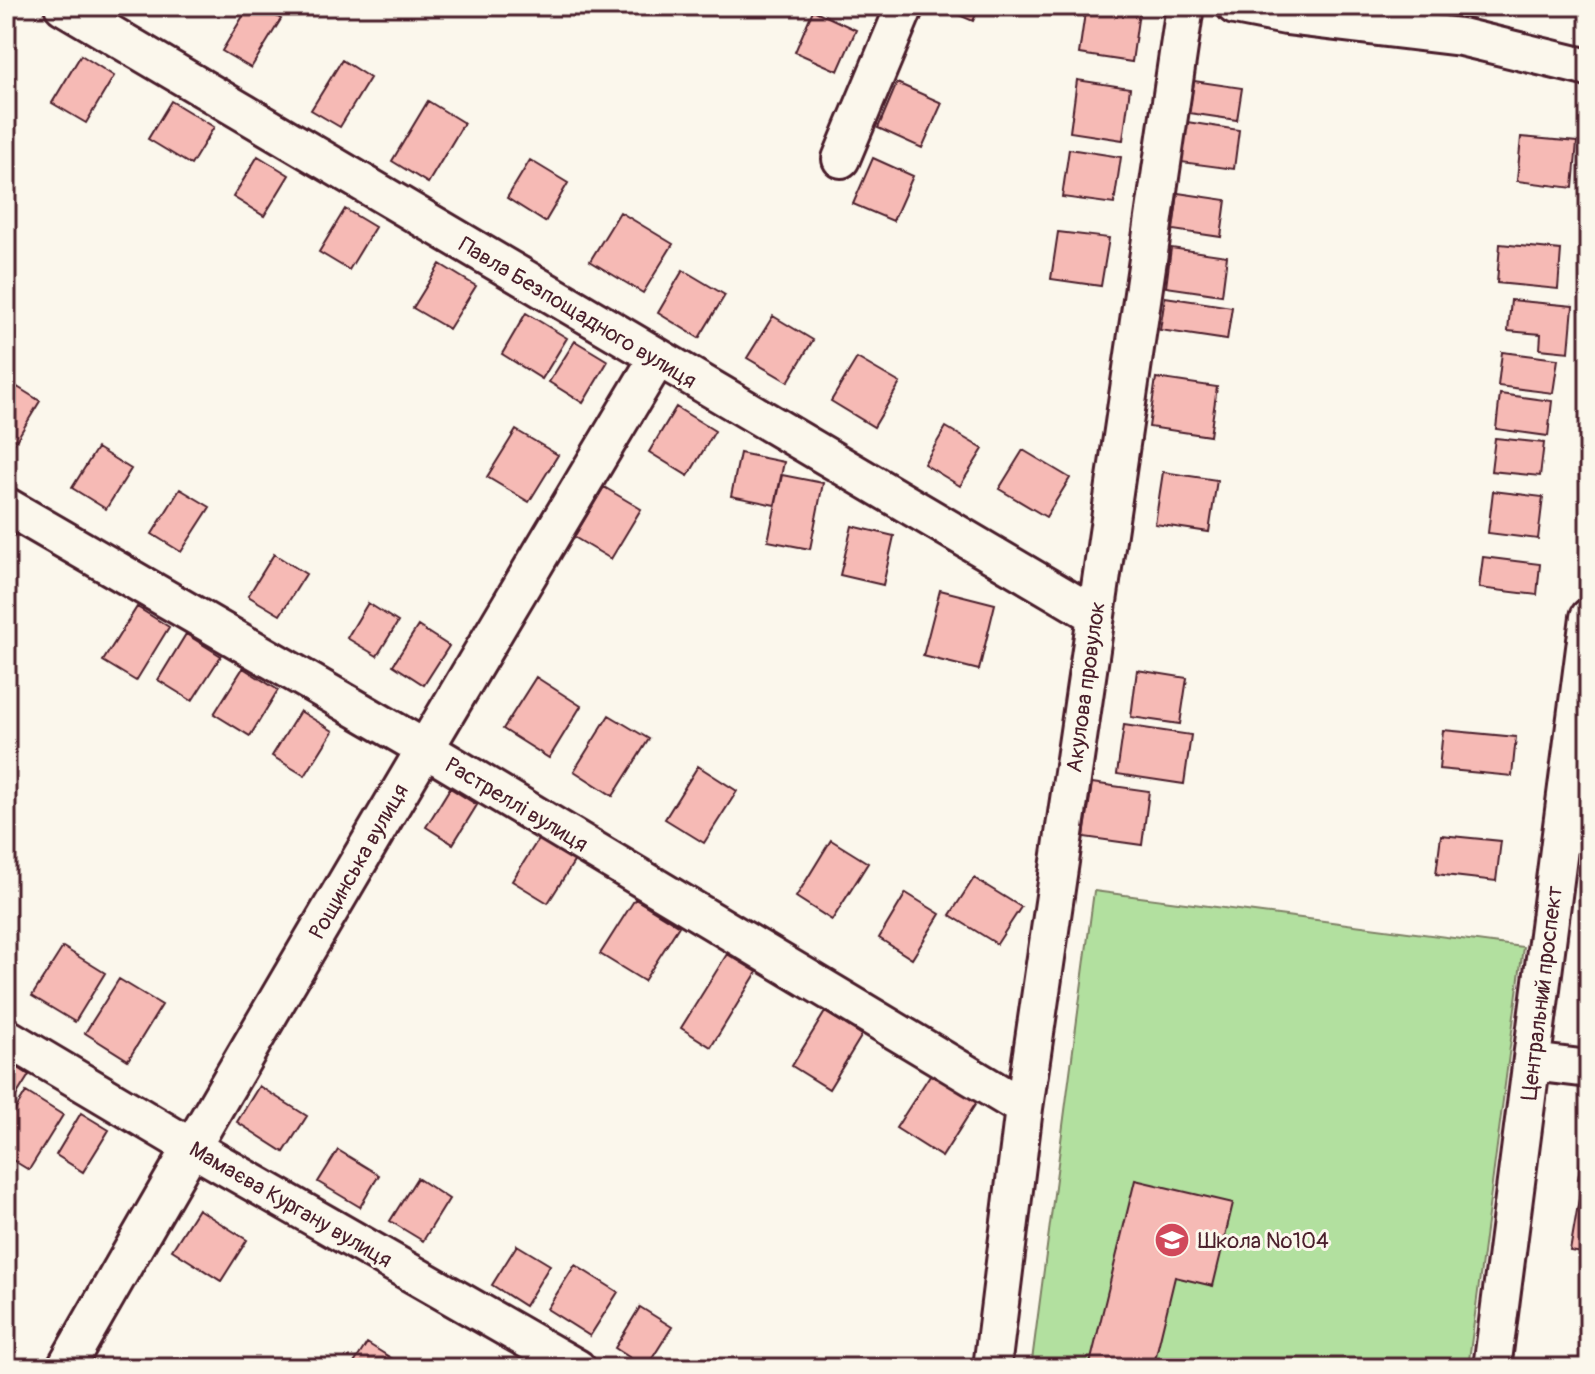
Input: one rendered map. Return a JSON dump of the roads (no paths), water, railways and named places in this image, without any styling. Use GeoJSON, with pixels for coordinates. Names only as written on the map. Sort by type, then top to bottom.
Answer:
{"type":"FeatureCollection","features":[{"type":"Feature","properties":{"kind":"street","name":"Павла Безпощадного вулиця"},"geometry":{"type":"LineString","coordinates":[[63,6],[1095,615]]}},
{"type":"Feature","properties":{"kind":"street"},"geometry":{"type":"LineString","coordinates":[[841,159],[905,6]]}},
{"type":"Feature","properties":{"kind":"street","name":"Акулова провулок"},"geometry":{"type":"LineString","coordinates":[[992,1368],[1024,1108],[1185,6]]}},
{"type":"Feature","properties":{"kind":"street"},"geometry":{"type":"LineString","coordinates":[[1235,6],[1286,16],[1461,37],[1589,68]]}},
{"type":"Feature","properties":{"kind":"street","name":"Рощинська вулиця"},"geometry":{"type":"LineString","coordinates":[[65,1368],[424,748],[657,359]]}},
{"type":"Feature","properties":{"kind":"street","name":"Растреллі вулиця"},"geometry":{"type":"LineString","coordinates":[[6,506],[424,748],[1024,1108]]}},
{"type":"Feature","properties":{"kind":"street","name":"Центральний проспект"},"geometry":{"type":"LineString","coordinates":[[1492,1368],[1589,617]]}},
{"type":"Feature","properties":{"kind":"street","name":"Мамаєва Кургану вулиця"},"geometry":{"type":"LineString","coordinates":[[6,1037],[577,1368]]}},
{"type":"Feature","properties":{"kind":"street"},"geometry":{"type":"LineString","coordinates":[[1532,1062],[1589,1069]]}},
{"type":"Feature","properties":{"kind":"place","name":"Школа №104"},"geometry":{"type":"Point","coordinates":[1172,1240]}}]}
